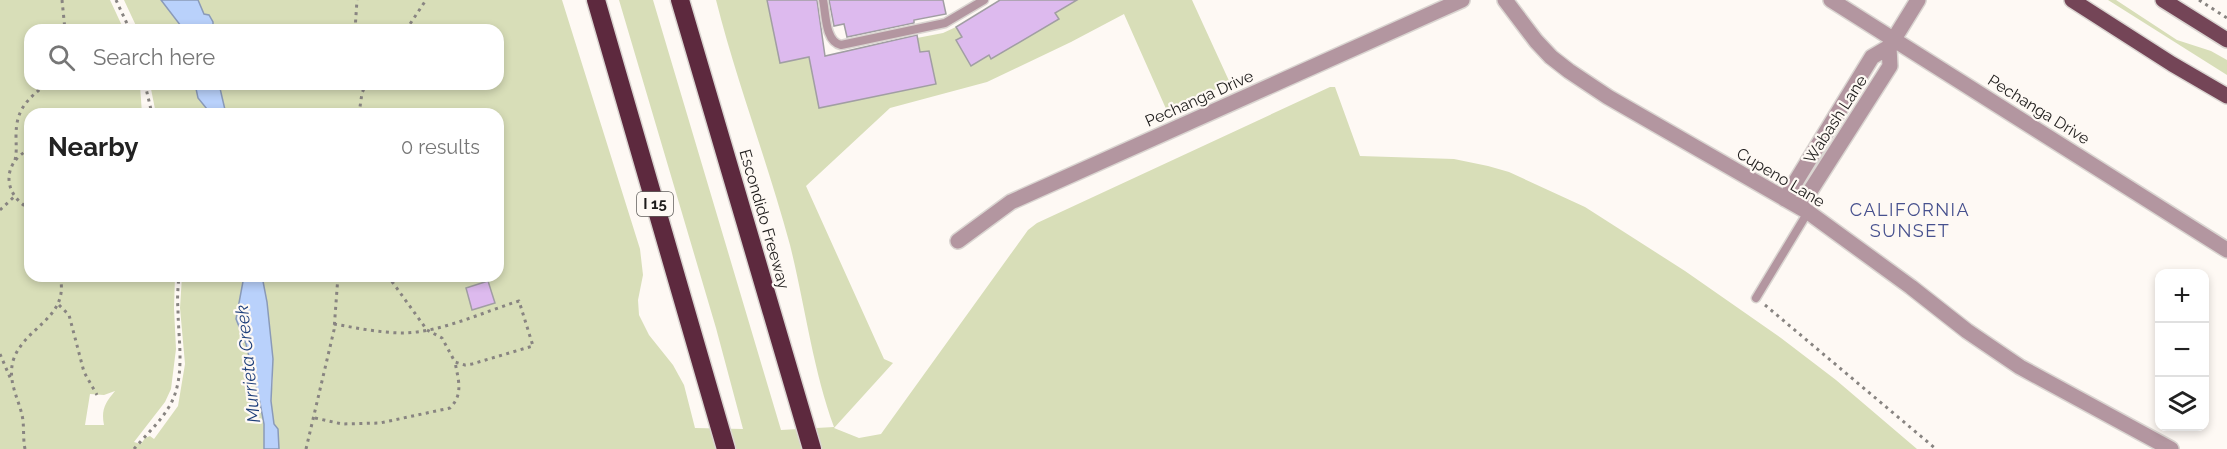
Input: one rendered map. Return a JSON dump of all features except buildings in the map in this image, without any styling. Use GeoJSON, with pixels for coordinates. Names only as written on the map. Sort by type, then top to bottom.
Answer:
{"type":"FeatureCollection","features":[{"type":"Feature","properties":{"kind":"highway"},"geometry":{"type":"LineString","coordinates":[[589,0],[614,62]]}},
{"type":"Feature","properties":{"kind":"highway","name":"I 15"},"geometry":{"type":"LineString","coordinates":[[596,0],[726,449]]}},
{"type":"Feature","properties":{"kind":"highway","name":"Escondido Freeway"},"geometry":{"type":"LineString","coordinates":[[682,2],[812,449]]}},
{"type":"Feature","properties":{"kind":"main road"},"geometry":{"type":"LineString","coordinates":[[2072,0],[2227,96]]}},
{"type":"Feature","properties":{"kind":"main road"},"geometry":{"type":"LineString","coordinates":[[2163,0],[2227,40]]}},
{"type":"Feature","properties":{"kind":"street","name":"Pechanga Drive"},"geometry":{"type":"LineString","coordinates":[[958,241],[1011,202],[1462,0]]}},
{"type":"Feature","properties":{"kind":"street","name":"Cupeno Lane"},"geometry":{"type":"LineString","coordinates":[[1505,0],[1536,41],[1569,71],[1608,97],[1804,209],[1911,287],[1967,332],[2020,367],[2171,449]]}},
{"type":"Feature","properties":{"kind":"street","name":"Pechanga Drive"},"geometry":{"type":"LineString","coordinates":[[1831,0],[1892,43],[2227,250]]}},
{"type":"Feature","properties":{"kind":"street","name":"Wabash Lane"},"geometry":{"type":"LineString","coordinates":[[1785,199],[1872,57],[1892,43],[1918,0]]}},
{"type":"Feature","properties":{"kind":"street","name":"Wabash Lane"},"geometry":{"type":"LineString","coordinates":[[1804,209],[1890,66],[1892,43]]}},
{"type":"Feature","properties":{"kind":"lane"},"geometry":{"type":"LineString","coordinates":[[823,0],[831,40],[841,45],[945,23],[984,0]]}},
{"type":"Feature","properties":{"kind":"lane"},"geometry":{"type":"LineString","coordinates":[[1756,298],[1804,209]]}},
{"type":"Feature","properties":{"kind":"path"},"geometry":{"type":"LineString","coordinates":[[62,0],[64,24]]}},
{"type":"Feature","properties":{"kind":"path"},"geometry":{"type":"LineString","coordinates":[[117,0],[127,24]]}},
{"type":"Feature","properties":{"kind":"path"},"geometry":{"type":"LineString","coordinates":[[355,24],[357,0]]}},
{"type":"Feature","properties":{"kind":"path"},"geometry":{"type":"LineString","coordinates":[[410,24],[426,0]]}},
{"type":"Feature","properties":{"kind":"path"},"geometry":{"type":"LineString","coordinates":[[2199,0],[2227,18]]}},
{"type":"Feature","properties":{"kind":"path"},"geometry":{"type":"LineString","coordinates":[[24,206],[20,204],[8,181],[17,152],[18,115],[27,100],[39,90]]}},
{"type":"Feature","properties":{"kind":"path"},"geometry":{"type":"LineString","coordinates":[[146,90],[151,108]]}},
{"type":"Feature","properties":{"kind":"path"},"geometry":{"type":"LineString","coordinates":[[360,108],[363,90]]}},
{"type":"Feature","properties":{"kind":"path"},"geometry":{"type":"LineString","coordinates":[[15,160],[24,152]]}},
{"type":"Feature","properties":{"kind":"path"},"geometry":{"type":"LineString","coordinates":[[0,210],[15,196]]}},
{"type":"Feature","properties":{"kind":"path"},"geometry":{"type":"LineString","coordinates":[[12,384],[12,364],[21,344],[59,305],[63,289],[61,282]]}},
{"type":"Feature","properties":{"kind":"path"},"geometry":{"type":"LineString","coordinates":[[134,449],[168,409],[176,387],[180,363],[179,282]]}},
{"type":"Feature","properties":{"kind":"path"},"geometry":{"type":"LineString","coordinates":[[306,449],[315,418],[334,324],[338,282]]}},
{"type":"Feature","properties":{"kind":"path"},"geometry":{"type":"LineString","coordinates":[[315,418],[342,424],[380,423],[450,408],[455,403],[460,389],[455,362],[442,338],[428,330],[392,282]]}},
{"type":"Feature","properties":{"kind":"path"},"geometry":{"type":"LineString","coordinates":[[1756,298],[1936,449]]}},
{"type":"Feature","properties":{"kind":"path"},"geometry":{"type":"LineString","coordinates":[[334,324],[392,332],[428,330],[449,326],[465,318],[519,301],[534,346],[472,364],[465,365],[455,362]]}},
{"type":"Feature","properties":{"kind":"path"},"geometry":{"type":"LineString","coordinates":[[59,305],[69,315],[84,372],[96,395]]}},
{"type":"Feature","properties":{"kind":"path"},"geometry":{"type":"LineString","coordinates":[[0,354],[23,419],[25,449]]}},
{"type":"Feature","properties":{"kind":"green space"},"geometry":{"type":"Polygon","coordinates":[[[0,0],[110,0],[121,24],[24,24],[24,90],[140,90],[142,108],[24,108],[24,282],[175,282],[176,349],[171,389],[165,402],[134,442],[141,444],[145,438],[150,436],[154,439],[178,406],[185,364],[180,308],[182,282],[243,282],[236,319],[246,344],[260,403],[264,424],[264,449],[0,449],[0,0]],[[115,391],[104,395],[90,394],[85,425],[104,425],[106,403],[115,391]]]}},
{"type":"Feature","properties":{"kind":"green space"},"geometry":{"type":"Polygon","coordinates":[[[124,0],[161,0],[179,24],[135,24],[124,0]]]}},
{"type":"Feature","properties":{"kind":"green space"},"geometry":{"type":"Polygon","coordinates":[[[198,0],[562,0],[640,249],[643,275],[638,300],[639,315],[649,335],[673,365],[684,385],[695,428],[743,429],[716,328],[619,0],[653,0],[781,430],[834,427],[815,360],[790,245],[716,0],[767,0],[780,63],[808,57],[814,51],[813,76],[819,107],[929,51],[920,52],[917,38],[943,33],[956,27],[962,37],[956,40],[971,66],[989,55],[991,59],[1058,19],[1055,13],[1064,0],[1192,0],[1230,83],[1167,111],[1124,14],[987,82],[890,108],[806,186],[884,359],[893,363],[834,428],[859,438],[881,434],[1028,230],[1037,223],[1330,87],[1335,87],[1360,156],[1454,159],[1488,166],[1509,172],[1585,207],[1685,271],[1781,338],[1836,380],[1917,449],[279,449],[278,429],[274,424],[271,401],[273,377],[263,282],[504,282],[504,108],[225,108],[220,90],[504,90],[504,24],[213,24],[209,15],[204,14],[198,0]]]}},
{"type":"Feature","properties":{"kind":"green space"},"geometry":{"type":"Polygon","coordinates":[[[2108,0],[2116,0],[2177,40],[2211,51],[2227,60],[2227,75],[2108,0]]]}},
{"type":"Feature","properties":{"kind":"green space"},"geometry":{"type":"Polygon","coordinates":[[[151,90],[196,90],[198,98],[206,108],[155,108],[151,90]]]}},
{"type":"Feature","properties":{"kind":"water"},"geometry":{"type":"Polygon","coordinates":[[[161,0],[198,0],[204,14],[209,15],[213,22],[213,24],[179,24],[161,0]]]}},
{"type":"Feature","properties":{"kind":"water"},"geometry":{"type":"Polygon","coordinates":[[[196,90],[220,90],[225,108],[206,108],[198,98],[196,90]]]}},
{"type":"Feature","properties":{"kind":"water"},"geometry":{"type":"Polygon","coordinates":[[[243,282],[263,282],[273,359],[271,401],[274,424],[278,429],[279,449],[264,449],[264,424],[260,403],[246,344],[236,319],[243,282]]]}},
{"type":"Feature","properties":{"kind":"district","name":"CALIFORNIA SUNSET"},"geometry":{"type":"Point","coordinates":[1910,220]}},
{"type":"Feature","properties":{"kind":"water label","name":"Murrieta Creek"},"geometry":{"type":"Point","coordinates":[248,364]}}]}
